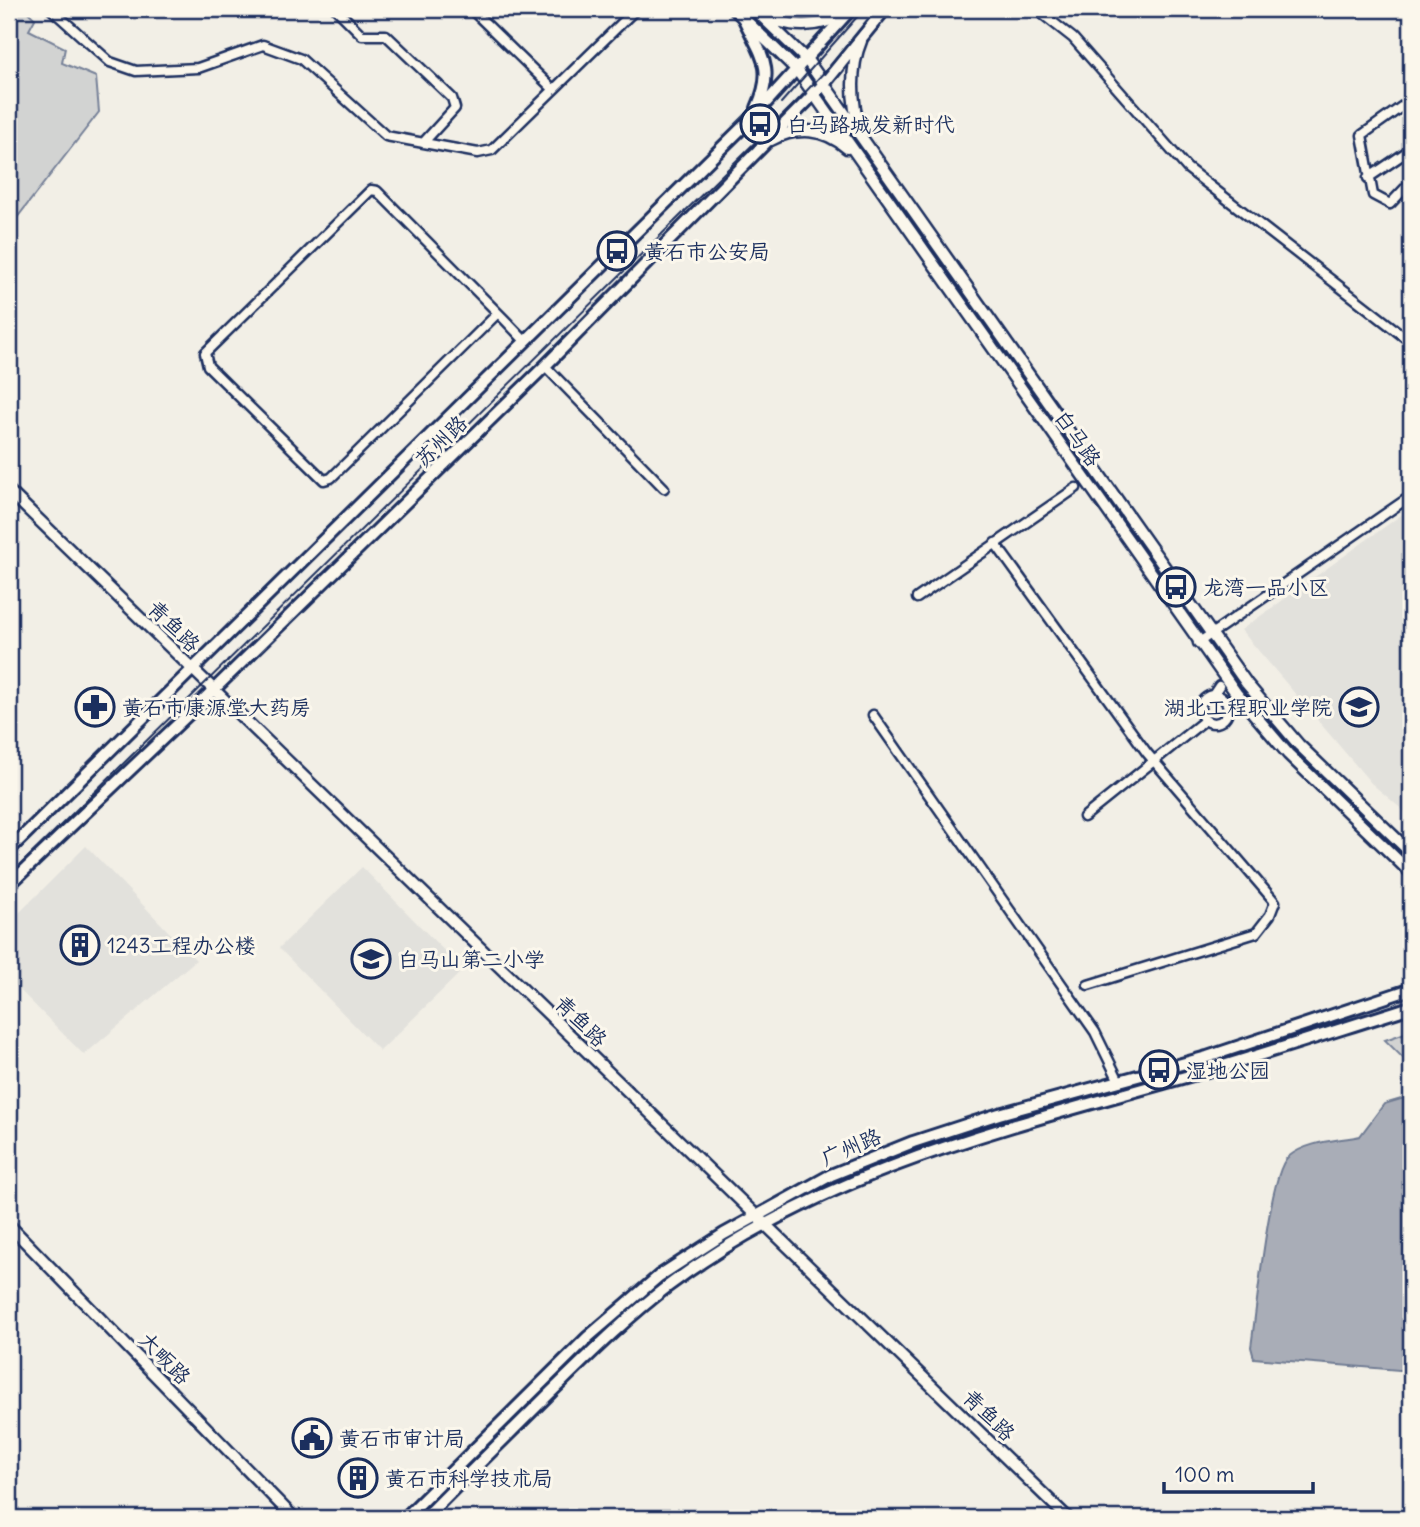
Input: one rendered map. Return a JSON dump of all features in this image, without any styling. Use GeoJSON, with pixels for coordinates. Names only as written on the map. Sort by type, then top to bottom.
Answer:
{"type":"FeatureCollection","features":[{"type":"Feature","properties":{"kind":"main road","name":"苏州路"},"geometry":{"type":"LineString","coordinates":[[9,850],[753,117],[851,9]]}},
{"type":"Feature","properties":{"kind":"main road","name":"苏州路"},"geometry":{"type":"LineString","coordinates":[[9,886],[545,366],[824,84],[885,9]]}},
{"type":"Feature","properties":{"kind":"main road"},"geometry":{"type":"LineString","coordinates":[[738,13],[762,51],[767,74],[765,88],[753,117]]}},
{"type":"Feature","properties":{"kind":"main road","name":"广州路"},"geometry":{"type":"LineString","coordinates":[[405,1518],[588,1338],[659,1276],[755,1217],[831,1175],[913,1142],[999,1114],[1207,1057],[1409,988]]}},
{"type":"Feature","properties":{"kind":"main road","name":"广州路"},"geometry":{"type":"LineString","coordinates":[[425,1518],[597,1347],[667,1286],[733,1242],[837,1188],[917,1155],[1003,1126],[1210,1069],[1411,1007]]}},
{"type":"Feature","properties":{"kind":"street"},"geometry":{"type":"LineString","coordinates":[[51,9],[110,62],[136,71],[198,68],[263,45],[301,59],[386,136],[478,153],[492,150],[636,9]]}},
{"type":"Feature","properties":{"kind":"street"},"geometry":{"type":"LineString","coordinates":[[336,9],[362,35],[386,35],[452,99],[454,108],[423,143]]}},
{"type":"Feature","properties":{"kind":"street"},"geometry":{"type":"LineString","coordinates":[[471,9],[553,89]]}},
{"type":"Feature","properties":{"kind":"street"},"geometry":{"type":"LineString","coordinates":[[756,9],[783,22],[808,25],[830,22],[851,9]]}},
{"type":"Feature","properties":{"kind":"street","name":"白马路"},"geometry":{"type":"LineString","coordinates":[[756,9],[807,60],[1247,684],[1299,744],[1411,853]]}},
{"type":"Feature","properties":{"kind":"street"},"geometry":{"type":"LineString","coordinates":[[777,9],[808,13]]}},
{"type":"Feature","properties":{"kind":"street"},"geometry":{"type":"LineString","coordinates":[[1036,9],[1073,38],[1187,169],[1411,342]]}},
{"type":"Feature","properties":{"kind":"street","name":"白马路"},"geometry":{"type":"LineString","coordinates":[[738,13],[797,70],[1198,643],[1288,754],[1411,873]]}},
{"type":"Feature","properties":{"kind":"street"},"geometry":{"type":"LineString","coordinates":[[865,33],[856,53],[853,81],[856,116],[871,152]]}},
{"type":"Feature","properties":{"kind":"street"},"geometry":{"type":"LineString","coordinates":[[1411,100],[1362,135],[1373,195],[1390,204],[1411,182]]}},
{"type":"Feature","properties":{"kind":"street"},"geometry":{"type":"LineString","coordinates":[[767,142],[798,129],[828,135],[861,159]]}},
{"type":"Feature","properties":{"kind":"street"},"geometry":{"type":"LineString","coordinates":[[1368,178],[1411,149]]}},
{"type":"Feature","properties":{"kind":"street"},"geometry":{"type":"LineString","coordinates":[[498,313],[331,478],[324,480],[208,366],[205,353],[371,190],[377,191],[498,313],[525,341]]}},
{"type":"Feature","properties":{"kind":"street"},"geometry":{"type":"LineString","coordinates":[[545,366],[664,488]]}},
{"type":"Feature","properties":{"kind":"street"},"geometry":{"type":"LineString","coordinates":[[917,598],[1076,488]]}},
{"type":"Feature","properties":{"kind":"street","name":"青鱼路"},"geometry":{"type":"LineString","coordinates":[[9,491],[1068,1518]]}},
{"type":"Feature","properties":{"kind":"street"},"geometry":{"type":"LineString","coordinates":[[1198,643],[1411,496]]}},
{"type":"Feature","properties":{"kind":"street"},"geometry":{"type":"LineString","coordinates":[[995,543],[1153,761],[1275,902],[1270,915],[1256,933],[1088,985]]}},
{"type":"Feature","properties":{"kind":"street"},"geometry":{"type":"LineString","coordinates":[[1219,686],[1213,695],[1202,703],[1200,712],[1205,720],[1218,723],[1237,710]]}},
{"type":"Feature","properties":{"kind":"street"},"geometry":{"type":"LineString","coordinates":[[1213,695],[1226,700],[1228,714]]}},
{"type":"Feature","properties":{"kind":"street"},"geometry":{"type":"LineString","coordinates":[[873,715],[1095,1032],[1119,1081]]}},
{"type":"Feature","properties":{"kind":"street"},"geometry":{"type":"LineString","coordinates":[[1084,817],[1205,720]]}},
{"type":"Feature","properties":{"kind":"street","name":"大畈路"},"geometry":{"type":"LineString","coordinates":[[9,1225],[294,1518]]}},
{"type":"Feature","properties":{"kind":"shaded area"},"geometry":{"type":"Polygon","coordinates":[[[9,9],[25,9],[35,19],[29,30],[65,48],[62,63],[96,77],[99,112],[9,228],[9,9]]]}},
{"type":"Feature","properties":{"kind":"shaded area","name":"湖北工程职业学院"},"geometry":{"type":"Polygon","coordinates":[[[1411,508],[1411,817],[1371,783],[1241,630],[1411,508]]]}},
{"type":"Feature","properties":{"kind":"shaded area"},"geometry":{"type":"Polygon","coordinates":[[[86,846],[196,960],[84,1055],[9,979],[9,923],[86,846]]]}},
{"type":"Feature","properties":{"kind":"shaded area","name":"白马山第二小学"},"geometry":{"type":"Polygon","coordinates":[[[362,867],[463,970],[380,1051],[279,948],[362,867]]]}},
{"type":"Feature","properties":{"kind":"shaded area"},"geometry":{"type":"Polygon","coordinates":[[[1411,1031],[1411,1061],[1403,1058],[1385,1040],[1411,1031]]]}},
{"type":"Feature","properties":{"kind":"shaded area"},"geometry":{"type":"Polygon","coordinates":[[[1411,1096],[1411,1371],[1254,1358],[1251,1347],[1264,1246],[1281,1168],[1288,1157],[1304,1148],[1360,1136],[1384,1104],[1411,1096]]]}},
{"type":"Feature","properties":{"kind":"tram line"},"geometry":{"type":"LineString","coordinates":[[781,103],[864,9]]}},
{"type":"Feature","properties":{"kind":"tram line"},"geometry":{"type":"LineString","coordinates":[[9,876],[797,101],[877,9]]}},
{"type":"Feature","properties":{"kind":"place","name":"白马路城发新时代"},"geometry":{"type":"Point","coordinates":[760,124]}},
{"type":"Feature","properties":{"kind":"place","name":"黄石市公安局"},"geometry":{"type":"Point","coordinates":[617,251]}},
{"type":"Feature","properties":{"kind":"place","name":"龙湾一品小区"},"geometry":{"type":"Point","coordinates":[1176,587]}},
{"type":"Feature","properties":{"kind":"place","name":"黄石市康源堂大药房"},"geometry":{"type":"Point","coordinates":[95,707]}},
{"type":"Feature","properties":{"kind":"place","name":"湖北工程职业学院"},"geometry":{"type":"Point","coordinates":[1359,707]}},
{"type":"Feature","properties":{"kind":"place","name":"1243工程办公楼"},"geometry":{"type":"Point","coordinates":[80,945]}},
{"type":"Feature","properties":{"kind":"place","name":"白马山第二小学"},"geometry":{"type":"Point","coordinates":[371,959]}},
{"type":"Feature","properties":{"kind":"place","name":"湿地公园"},"geometry":{"type":"Point","coordinates":[1159,1070]}},
{"type":"Feature","properties":{"kind":"place","name":"黄石市审计局"},"geometry":{"type":"Point","coordinates":[312,1438]}},
{"type":"Feature","properties":{"kind":"place","name":"黄石市科学技术局"},"geometry":{"type":"Point","coordinates":[358,1478]}}]}
